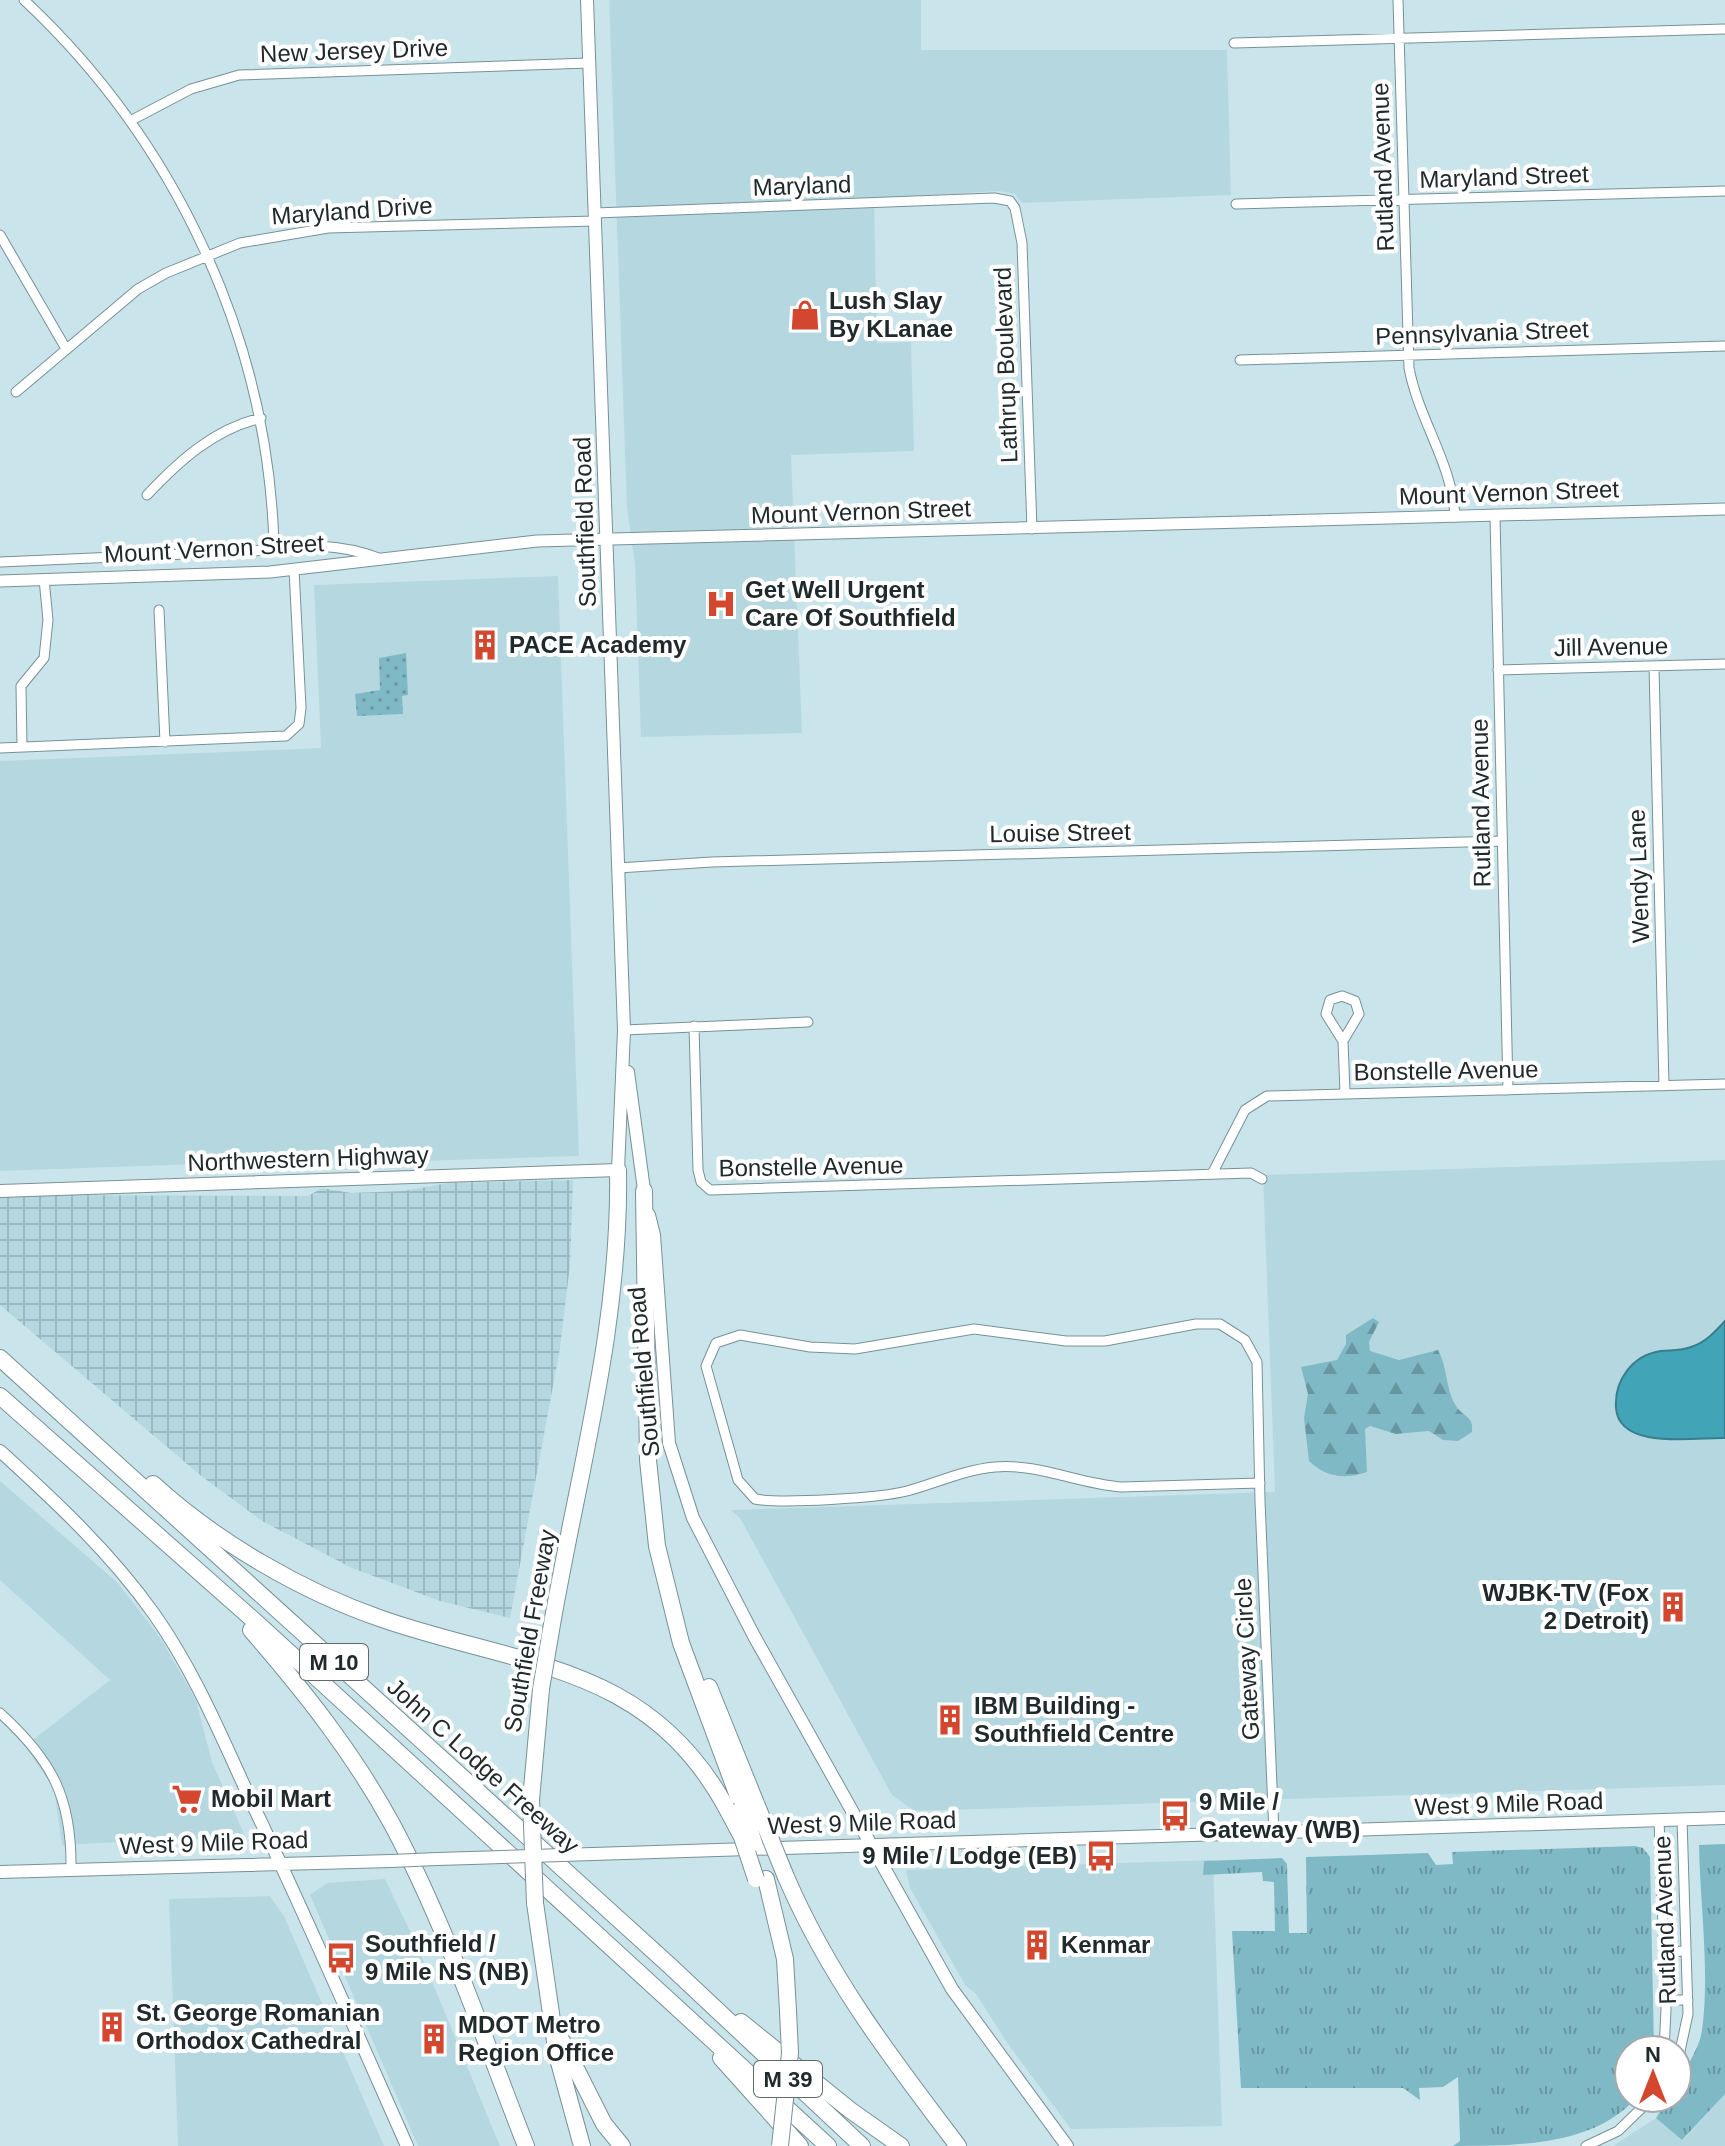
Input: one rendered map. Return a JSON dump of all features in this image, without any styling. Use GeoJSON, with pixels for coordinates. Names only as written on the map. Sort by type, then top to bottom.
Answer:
{"type":"FeatureCollection","features":[{"type":"Feature","properties":{"kind":"highway","name":"Southfield Freeway"},"geometry":{"type":"LineString","coordinates":[[582,2146],[557,2055],[539,1945],[532,1862],[533,1766],[550,1636],[611,1321],[618,1235],[618,1170]]}},
{"type":"Feature","properties":{"kind":"highway"},"geometry":{"type":"LineString","coordinates":[[644,1191],[650,1492],[657,1546],[676,1617],[690,1641],[742,1807]]}},
{"type":"Feature","properties":{"kind":"highway"},"geometry":{"type":"LineString","coordinates":[[0,1347],[165,1495],[258,1560],[300,1584],[379,1618],[597,1683],[658,1722],[742,1807],[786,1877],[813,1936],[884,2052],[958,2146]]}},
{"type":"Feature","properties":{"kind":"highway","name":"John C Lodge Freeway"},"geometry":{"type":"LineString","coordinates":[[0,1358],[669,1965],[862,2146]]}},
{"type":"Feature","properties":{"kind":"highway","name":"John C Lodge Freeway"},"geometry":{"type":"LineString","coordinates":[[0,1396],[119,1505],[258,1624],[828,2146]]}},
{"type":"Feature","properties":{"kind":"highway"},"geometry":{"type":"LineString","coordinates":[[119,1505],[251,1630],[304,1692],[362,1773],[427,1898],[526,2146]]}},
{"type":"Feature","properties":{"kind":"highway","name":"M 39"},"geometry":{"type":"LineString","coordinates":[[742,1807],[785,1959],[790,2053],[780,2146]]}},
{"type":"Feature","properties":{"kind":"highway"},"geometry":{"type":"LineString","coordinates":[[669,1965],[850,2110],[901,2146]]}},
{"type":"Feature","properties":{"kind":"highway"},"geometry":{"type":"LineString","coordinates":[[676,2005],[760,2105],[800,2146]]}},
{"type":"Feature","properties":{"kind":"highway"},"geometry":{"type":"LineString","coordinates":[[552,2020],[578,2078],[604,2124],[622,2146]]}},
{"type":"Feature","properties":{"kind":"main road","name":"Southfield Road"},"geometry":{"type":"LineString","coordinates":[[587,0],[624,1036],[618,1170]]}},
{"type":"Feature","properties":{"kind":"main road","name":"Southfield Road"},"geometry":{"type":"LineString","coordinates":[[624,1036],[644,1191],[654,1235],[669,1443],[687,1504],[742,1615],[970,2017],[1067,2146]]}},
{"type":"Feature","properties":{"kind":"main road","name":"Northwestern Highway"},"geometry":{"type":"LineString","coordinates":[[0,1191],[618,1170]]}},
{"type":"Feature","properties":{"kind":"main road"},"geometry":{"type":"LineString","coordinates":[[0,1451],[88,1534],[155,1616],[196,1683],[281,1863],[407,2146]]}},
{"type":"Feature","properties":{"kind":"main road","name":"West 9 Mile Road"},"geometry":{"type":"LineString","coordinates":[[0,1872],[1725,1818]]}},
{"type":"Feature","properties":{"kind":"street","name":"Rutland Avenue"},"geometry":{"type":"LineString","coordinates":[[1398,0],[1409,355],[1419,409],[1452,485],[1455,517]]}},
{"type":"Feature","properties":{"kind":"street"},"geometry":{"type":"LineString","coordinates":[[28,1],[130,121],[183,207],[207,255],[236,326],[261,418],[270,476],[274,545]]}},
{"type":"Feature","properties":{"kind":"street"},"geometry":{"type":"LineString","coordinates":[[1234,43],[1725,29]]}},
{"type":"Feature","properties":{"kind":"street","name":"New Jersey Drive"},"geometry":{"type":"LineString","coordinates":[[130,121],[191,89],[239,75],[589,63]]}},
{"type":"Feature","properties":{"kind":"street","name":"Maryland Street"},"geometry":{"type":"LineString","coordinates":[[1236,204],[1725,191]]}},
{"type":"Feature","properties":{"kind":"street","name":"Maryland"},"geometry":{"type":"LineString","coordinates":[[595,217],[994,198],[1010,201]]}},
{"type":"Feature","properties":{"kind":"street","name":"Lathrup Boulevard"},"geometry":{"type":"LineString","coordinates":[[1010,201],[1015,208],[1022,243],[1032,529]]}},
{"type":"Feature","properties":{"kind":"street","name":"Maryland Drive"},"geometry":{"type":"LineString","coordinates":[[16,392],[65,347],[138,289],[207,255],[258,238],[328,228],[595,217]]}},
{"type":"Feature","properties":{"kind":"street"},"geometry":{"type":"LineString","coordinates":[[0,235],[65,347]]}},
{"type":"Feature","properties":{"kind":"street","name":"Pennsylvania Street"},"geometry":{"type":"LineString","coordinates":[[1240,360],[1725,346]]}},
{"type":"Feature","properties":{"kind":"street"},"geometry":{"type":"LineString","coordinates":[[147,495],[180,462],[210,439],[261,418]]}},
{"type":"Feature","properties":{"kind":"street","name":"Mount Vernon Street"},"geometry":{"type":"LineString","coordinates":[[0,581],[294,569],[517,543],[1725,509]]}},
{"type":"Feature","properties":{"kind":"street","name":"Rutland Avenue"},"geometry":{"type":"LineString","coordinates":[[1495,516],[1508,1090]]}},
{"type":"Feature","properties":{"kind":"street"},"geometry":{"type":"LineString","coordinates":[[0,562],[255,551],[274,545],[356,548],[383,559]]}},
{"type":"Feature","properties":{"kind":"street"},"geometry":{"type":"LineString","coordinates":[[0,748],[277,738],[293,730],[301,708],[294,569]]}},
{"type":"Feature","properties":{"kind":"street"},"geometry":{"type":"LineString","coordinates":[[22,747],[21,686],[44,658],[48,639],[44,579]]}},
{"type":"Feature","properties":{"kind":"street"},"geometry":{"type":"LineString","coordinates":[[159,610],[165,742]]}},
{"type":"Feature","properties":{"kind":"street","name":"Jill Avenue"},"geometry":{"type":"LineString","coordinates":[[1498,670],[1725,664]]}},
{"type":"Feature","properties":{"kind":"street","name":"Wendy Lane"},"geometry":{"type":"LineString","coordinates":[[1654,666],[1664,1086]]}},
{"type":"Feature","properties":{"kind":"street","name":"Louise Street"},"geometry":{"type":"LineString","coordinates":[[618,868],[712,862],[1502,841]]}},
{"type":"Feature","properties":{"kind":"street"},"geometry":{"type":"LineString","coordinates":[[1343,1041],[1359,1014],[1355,1001],[1342,996],[1330,1000],[1326,1014],[1343,1041],[1345,1093]]}},
{"type":"Feature","properties":{"kind":"street"},"geometry":{"type":"LineString","coordinates":[[624,1036],[694,1026],[808,1022]]}},
{"type":"Feature","properties":{"kind":"street","name":"Bonstelle Avenue"},"geometry":{"type":"LineString","coordinates":[[694,1026],[701,1182],[719,1192],[1251,1173],[1262,1179]]}},
{"type":"Feature","properties":{"kind":"street","name":"Bonstelle Avenue"},"geometry":{"type":"LineString","coordinates":[[1212,1174],[1241,1116],[1259,1099],[1277,1095],[1725,1084]]}},
{"type":"Feature","properties":{"kind":"street","name":"Gateway Circle"},"geometry":{"type":"LineString","coordinates":[[1260,1483],[1121,1487],[999,1466],[964,1472],[898,1493],[760,1500],[749,1496],[738,1480],[706,1366],[716,1343],[733,1335],[855,1349],[965,1329],[1083,1342],[1134,1338],[1196,1324],[1220,1324],[1245,1340],[1257,1362],[1274,1834]]}},
{"type":"Feature","properties":{"kind":"street"},"geometry":{"type":"LineString","coordinates":[[0,1713],[36,1749],[59,1785],[70,1832],[71,1869]]}},
{"type":"Feature","properties":{"kind":"street","name":"Rutland Avenue"},"geometry":{"type":"LineString","coordinates":[[1682,1819],[1688,2000],[1685,2034]]}},
{"type":"Feature","properties":{"kind":"street","name":"Rutland Avenue"},"geometry":{"type":"LineString","coordinates":[[1659,1820],[1664,2034]]}},
{"type":"Feature","properties":{"kind":"street"},"geometry":{"type":"LineString","coordinates":[[1664,1952],[1686,1951]]}},
{"type":"Feature","properties":{"kind":"street"},"geometry":{"type":"LineString","coordinates":[[1665,2000],[1688,2000]]}},
{"type":"Feature","properties":{"kind":"street"},"geometry":{"type":"LineString","coordinates":[[1586,2146],[1618,2131],[1636,2114]]}},
{"type":"Feature","properties":{"kind":"shaded area"},"geometry":{"type":"Polygon","coordinates":[[[609,0],[921,0],[921,50],[1227,50],[1231,195],[1022,203],[1015,194],[998,191],[874,199],[877,343],[911,342],[914,451],[791,455],[802,733],[641,737],[635,564],[627,508],[609,0]]]}},
{"type":"Feature","properties":{"kind":"shaded area"},"geometry":{"type":"Polygon","coordinates":[[[558,576],[579,1156],[386,1162],[371,1158],[0,1171],[0,761],[321,748],[314,585],[558,576]]]}},
{"type":"Feature","properties":{"kind":"shaded area"},"geometry":{"type":"Polygon","coordinates":[[[1725,1160],[1725,1785],[914,1811],[892,1795],[740,1518],[731,1510],[1275,1492],[1263,1175],[1725,1160]]]}},
{"type":"Feature","properties":{"kind":"shaded area"},"geometry":{"type":"Polygon","coordinates":[[[573,1180],[570,1265],[560,1348],[510,1618],[440,1601],[352,1568],[262,1521],[200,1475],[0,1305],[0,1195],[308,1196],[322,1188],[351,1193],[403,1191],[448,1183],[573,1180]]]}},
{"type":"Feature","properties":{"kind":"shaded area"},"geometry":{"type":"Polygon","coordinates":[[[1725,1321],[1725,1438],[1661,1439],[1630,1431],[1620,1422],[1616,1408],[1618,1388],[1633,1364],[1651,1353],[1696,1345],[1725,1321]]]}},
{"type":"Feature","properties":{"kind":"shaded area"},"geometry":{"type":"Polygon","coordinates":[[[0,1481],[118,1583],[161,1639],[196,1700],[212,1762],[245,1836],[62,1845],[54,1789],[25,1746],[110,1680],[0,1580],[0,1481]]]}},
{"type":"Feature","properties":{"kind":"shaded area"},"geometry":{"type":"Polygon","coordinates":[[[1213,1860],[1222,2126],[1071,2129],[1010,2047],[976,1994],[965,1985],[910,1888],[906,1870],[1213,1860]]]}},
{"type":"Feature","properties":{"kind":"shaded area"},"geometry":{"type":"Polygon","coordinates":[[[385,1879],[419,1950],[500,2146],[418,2146],[310,1895],[327,1883],[385,1879]]]}},
{"type":"Feature","properties":{"kind":"shaded area"},"geometry":{"type":"Polygon","coordinates":[[[270,1896],[284,1916],[384,2146],[178,2146],[169,1899],[270,1896]]]}},
{"type":"Feature","properties":{"kind":"shaded area"},"geometry":{"type":"Polygon","coordinates":[[[1725,2094],[1725,2146],[1613,2146],[1656,2118],[1683,2140],[1725,2094]]]}},
{"type":"Feature","properties":{"kind":"green space"},"geometry":{"type":"Polygon","coordinates":[[[406,653],[408,695],[402,696],[403,714],[357,716],[355,694],[380,690],[379,658],[406,653]]]}},
{"type":"Feature","properties":{"kind":"green space"},"geometry":{"type":"Polygon","coordinates":[[[1373,1318],[1379,1322],[1369,1342],[1370,1351],[1399,1360],[1438,1350],[1452,1399],[1470,1420],[1472,1432],[1458,1441],[1443,1440],[1429,1431],[1396,1434],[1370,1426],[1365,1429],[1367,1472],[1336,1476],[1322,1471],[1309,1461],[1304,1418],[1308,1394],[1301,1367],[1337,1360],[1346,1344],[1346,1335],[1373,1318]]]}},
{"type":"Feature","properties":{"kind":"green space"},"geometry":{"type":"Polygon","coordinates":[[[1725,1844],[1725,2094],[1682,2140],[1656,2118],[1659,2114],[1693,2114],[1693,2056],[1700,2039],[1704,2008],[1705,1962],[1699,1845],[1725,1844]]]}},
{"type":"Feature","properties":{"kind":"green space"},"geometry":{"type":"Polygon","coordinates":[[[1635,1846],[1643,1848],[1650,1857],[1654,2034],[1613,2034],[1613,2114],[1619,2114],[1599,2126],[1552,2140],[1453,2146],[1460,2141],[1458,2077],[1443,2087],[1419,2088],[1420,2100],[1403,2088],[1241,2088],[1232,1931],[1275,1931],[1274,1882],[1263,1881],[1262,1872],[1203,1875],[1204,1861],[1282,1858],[1287,1864],[1289,1933],[1307,1933],[1306,1857],[1428,1853],[1436,1865],[1453,1864],[1452,1852],[1635,1846]]]}},
{"type":"Feature","properties":{"kind":"place","name":"Lush Slay By KLanae"},"geometry":{"type":"Point","coordinates":[805,315]}},
{"type":"Feature","properties":{"kind":"place","name":"Get Well Urgent Care Of Southfield"},"geometry":{"type":"Point","coordinates":[721,604]}},
{"type":"Feature","properties":{"kind":"place","name":"PACE Academy"},"geometry":{"type":"Point","coordinates":[485,645]}},
{"type":"Feature","properties":{"kind":"place","name":"WJBK-TV (Fox 2 Detroit)"},"geometry":{"type":"Point","coordinates":[1673,1607]}},
{"type":"Feature","properties":{"kind":"place","name":"IBM Building - Southfield Centre"},"geometry":{"type":"Point","coordinates":[950,1720]}},
{"type":"Feature","properties":{"kind":"place","name":"Mobil Mart"},"geometry":{"type":"Point","coordinates":[187,1799]}},
{"type":"Feature","properties":{"kind":"place","name":"9 Mile / Gateway (WB)"},"geometry":{"type":"Point","coordinates":[1175,1816]}},
{"type":"Feature","properties":{"kind":"place","name":"9 Mile / Lodge (EB)"},"geometry":{"type":"Point","coordinates":[1101,1856]}},
{"type":"Feature","properties":{"kind":"place","name":"Kenmar"},"geometry":{"type":"Point","coordinates":[1037,1945]}},
{"type":"Feature","properties":{"kind":"place","name":"Southfield / 9 Mile NS (NB)"},"geometry":{"type":"Point","coordinates":[341,1958]}},
{"type":"Feature","properties":{"kind":"place","name":"St. George Romanian Orthodox Cathedral"},"geometry":{"type":"Point","coordinates":[112,2027]}},
{"type":"Feature","properties":{"kind":"place","name":"MDOT Metro Region Office"},"geometry":{"type":"Point","coordinates":[434,2039]}}]}
